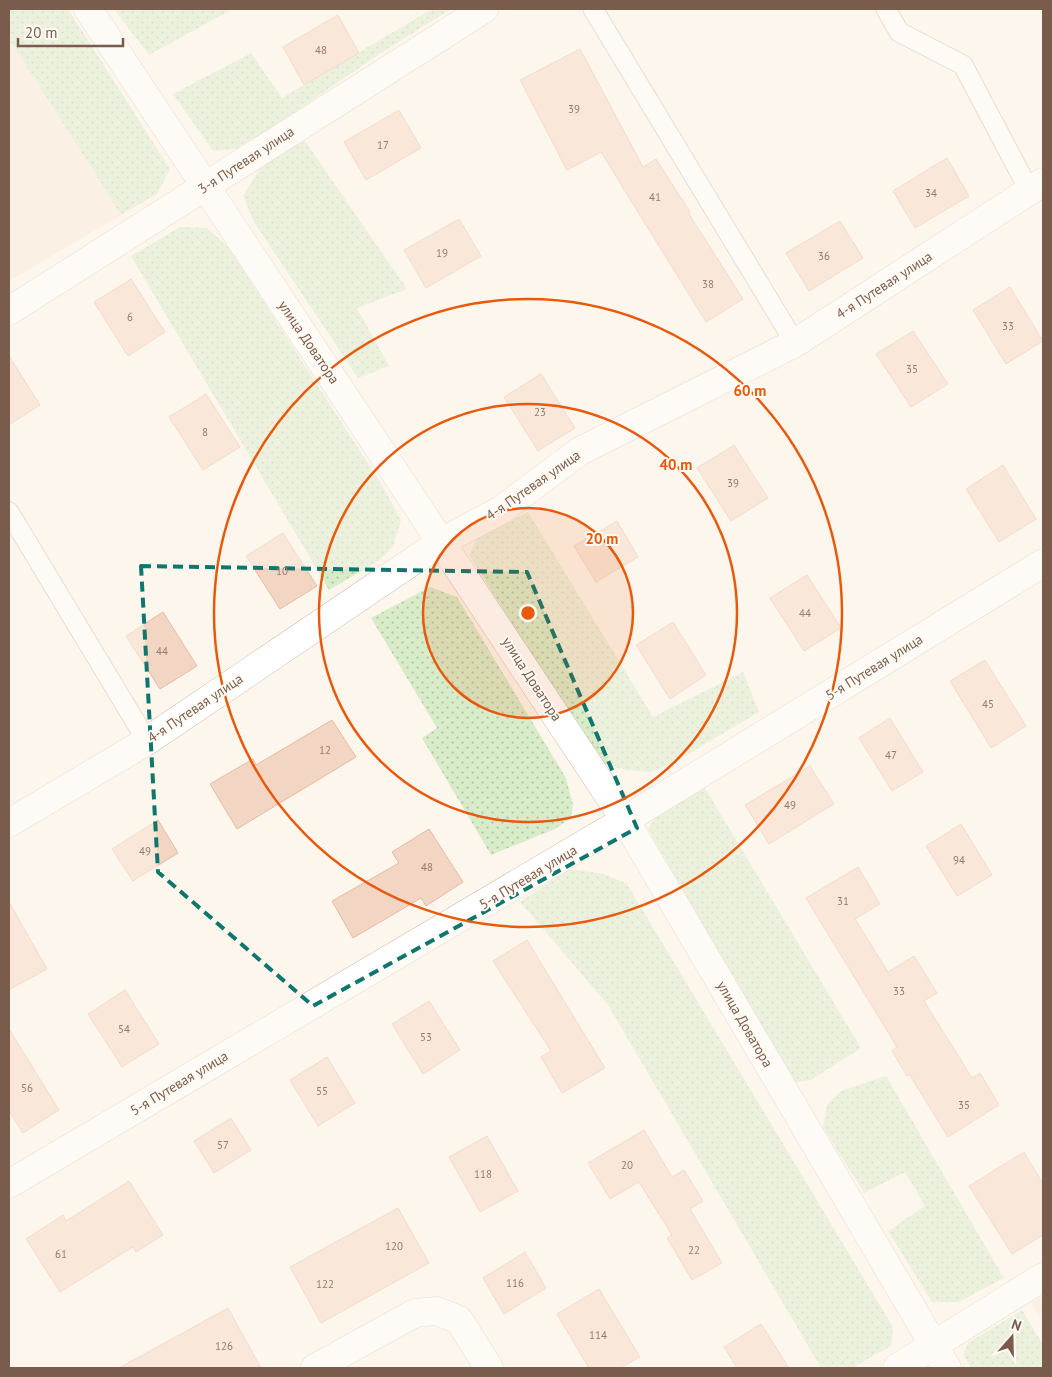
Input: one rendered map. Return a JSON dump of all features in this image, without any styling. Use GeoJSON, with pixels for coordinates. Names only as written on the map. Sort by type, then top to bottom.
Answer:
{"type":"FeatureCollection","features":[{"type":"Feature","properties":{"kind":"street","name":"улица Доватора"},"geometry":{"type":"LineString","coordinates":[[88,9],[625,820],[948,1368]]}},
{"type":"Feature","properties":{"kind":"street","name":"3-я Путевая улица"},"geometry":{"type":"LineString","coordinates":[[9,311],[484,9]]}},
{"type":"Feature","properties":{"kind":"street","name":"4-я Путевая улица"},"geometry":{"type":"LineString","coordinates":[[9,823],[147,741],[441,542],[501,510],[580,451],[795,343],[1036,186]]}},
{"type":"Feature","properties":{"kind":"street","name":"5-я Путевая улица"},"geometry":{"type":"LineString","coordinates":[[9,1184],[625,820],[1043,563]]}},
{"type":"Feature","properties":{"kind":"street"},"geometry":{"type":"LineString","coordinates":[[897,1368],[1043,1277]]}},
{"type":"Feature","properties":{"kind":"street"},"geometry":{"type":"LineString","coordinates":[[315,1368],[415,1313],[437,1311],[460,1320],[489,1368]]}},
{"type":"Feature","properties":{"kind":"lane"},"geometry":{"type":"LineString","coordinates":[[593,9],[795,343]]}},
{"type":"Feature","properties":{"kind":"lane"},"geometry":{"type":"LineString","coordinates":[[886,9],[899,32],[963,65],[1036,186]]}},
{"type":"Feature","properties":{"kind":"lane"},"geometry":{"type":"LineString","coordinates":[[9,512],[147,741]]}},
{"type":"Feature","properties":{"kind":"highlighted area"},"geometry":{"type":"Polygon","coordinates":[[[141,566],[527,572],[637,828],[313,1006],[158,872],[141,566]]]}},
{"type":"Feature","properties":{"kind":"shaded area"},"geometry":{"type":"Polygon","coordinates":[[[9,43],[12,43],[121,215],[9,281],[9,43]]]}},
{"type":"Feature","properties":{"kind":"shaded area"},"geometry":{"type":"Polygon","coordinates":[[[1043,1296],[1043,1323],[1031,1303],[1043,1296]]]}},
{"type":"Feature","properties":{"kind":"green space"},"geometry":{"type":"Polygon","coordinates":[[[9,9],[68,9],[170,169],[157,194],[121,215],[12,43],[9,43],[9,9]]]}},
{"type":"Feature","properties":{"kind":"green space"},"geometry":{"type":"Polygon","coordinates":[[[114,9],[227,9],[229,11],[149,55],[114,9]]]}},
{"type":"Feature","properties":{"kind":"green space"},"geometry":{"type":"Polygon","coordinates":[[[432,9],[451,9],[381,53],[261,135],[235,149],[213,151],[173,94],[251,53],[282,98],[432,9]]]}},
{"type":"Feature","properties":{"kind":"green space"},"geometry":{"type":"Polygon","coordinates":[[[305,141],[407,289],[357,308],[389,366],[358,378],[254,222],[243,196],[263,164],[305,141]]]}},
{"type":"Feature","properties":{"kind":"green space"},"geometry":{"type":"Polygon","coordinates":[[[180,227],[207,228],[229,248],[382,485],[401,520],[393,546],[380,560],[329,590],[131,256],[180,227]]]}},
{"type":"Feature","properties":{"kind":"green space"},"geometry":{"type":"Polygon","coordinates":[[[528,512],[653,717],[743,672],[759,712],[675,762],[651,772],[625,770],[599,762],[469,555],[477,539],[528,512]]]}},
{"type":"Feature","properties":{"kind":"green space"},"geometry":{"type":"Polygon","coordinates":[[[430,587],[457,597],[566,778],[573,805],[571,818],[555,829],[491,855],[422,738],[437,728],[371,618],[430,587]]]}},
{"type":"Feature","properties":{"kind":"green space"},"geometry":{"type":"Polygon","coordinates":[[[705,788],[861,1048],[811,1080],[793,1083],[648,829],[658,813],[705,788]]]}},
{"type":"Feature","properties":{"kind":"green space"},"geometry":{"type":"Polygon","coordinates":[[[569,869],[605,874],[627,884],[893,1327],[891,1346],[852,1368],[821,1368],[608,1005],[520,902],[569,869]]]}},
{"type":"Feature","properties":{"kind":"green space"},"geometry":{"type":"Polygon","coordinates":[[[886,1076],[1004,1278],[959,1302],[932,1302],[888,1231],[925,1206],[905,1172],[864,1193],[823,1127],[827,1105],[841,1091],[886,1076]]]}},
{"type":"Feature","properties":{"kind":"green space"},"geometry":{"type":"Polygon","coordinates":[[[1022,1310],[1043,1345],[1043,1368],[971,1368],[963,1355],[968,1343],[1022,1310]]]}},
{"type":"Feature","properties":{"kind":"building"},"geometry":{"type":"Polygon","coordinates":[[[338,15],[359,53],[304,85],[283,47],[338,15]]]}},
{"type":"Feature","properties":{"kind":"building"},"geometry":{"type":"Polygon","coordinates":[[[580,49],[643,167],[656,159],[743,299],[706,322],[601,152],[567,170],[520,80],[580,49]]]}},
{"type":"Feature","properties":{"kind":"building"},"geometry":{"type":"Polygon","coordinates":[[[399,110],[421,148],[366,180],[344,142],[399,110]]]}},
{"type":"Feature","properties":{"kind":"building"},"geometry":{"type":"Polygon","coordinates":[[[947,158],[969,196],[915,228],[893,191],[947,158]]]}},
{"type":"Feature","properties":{"kind":"building"},"geometry":{"type":"Polygon","coordinates":[[[459,219],[481,256],[426,288],[404,250],[459,219]]]}},
{"type":"Feature","properties":{"kind":"building"},"geometry":{"type":"Polygon","coordinates":[[[840,221],[863,258],[809,291],[786,253],[840,221]]]}},
{"type":"Feature","properties":{"kind":"building"},"geometry":{"type":"Polygon","coordinates":[[[131,279],[165,332],[128,356],[94,302],[131,279]]]}},
{"type":"Feature","properties":{"kind":"building"},"geometry":{"type":"Polygon","coordinates":[[[1010,287],[1043,341],[1006,364],[973,310],[1010,287]]]}},
{"type":"Feature","properties":{"kind":"building"},"geometry":{"type":"Polygon","coordinates":[[[913,331],[948,384],[911,407],[876,354],[913,331]]]}},
{"type":"Feature","properties":{"kind":"building"},"geometry":{"type":"Polygon","coordinates":[[[9,356],[40,405],[9,425],[9,356]]]}},
{"type":"Feature","properties":{"kind":"building"},"geometry":{"type":"Polygon","coordinates":[[[541,374],[575,428],[538,451],[504,397],[541,374]]]}},
{"type":"Feature","properties":{"kind":"building"},"geometry":{"type":"Polygon","coordinates":[[[206,394],[240,447],[203,470],[169,417],[206,394]]]}},
{"type":"Feature","properties":{"kind":"building"},"geometry":{"type":"Polygon","coordinates":[[[734,445],[768,498],[731,521],[697,468],[734,445]]]}},
{"type":"Feature","properties":{"kind":"building"},"geometry":{"type":"Polygon","coordinates":[[[1003,465],[1036,519],[999,542],[966,489],[1003,465]]]}},
{"type":"Feature","properties":{"kind":"building"},"geometry":{"type":"Polygon","coordinates":[[[617,521],[638,557],[596,582],[574,546],[617,521]]]}},
{"type":"Feature","properties":{"kind":"building"},"geometry":{"type":"Polygon","coordinates":[[[283,533],[317,586],[280,609],[246,556],[283,533]]]}},
{"type":"Feature","properties":{"kind":"building"},"geometry":{"type":"Polygon","coordinates":[[[807,575],[841,628],[804,651],[770,598],[807,575]]]}},
{"type":"Feature","properties":{"kind":"building"},"geometry":{"type":"Polygon","coordinates":[[[163,612],[197,666],[160,689],[126,636],[163,612]]]}},
{"type":"Feature","properties":{"kind":"building"},"geometry":{"type":"Polygon","coordinates":[[[673,622],[706,675],[670,699],[636,645],[673,622]]]}},
{"type":"Feature","properties":{"kind":"building"},"geometry":{"type":"Polygon","coordinates":[[[985,660],[1026,726],[991,748],[950,681],[985,660]]]}},
{"type":"Feature","properties":{"kind":"building"},"geometry":{"type":"Polygon","coordinates":[[[890,718],[923,772],[892,791],[859,738],[890,718]]]}},
{"type":"Feature","properties":{"kind":"building"},"geometry":{"type":"Polygon","coordinates":[[[332,720],[356,757],[237,829],[210,784],[253,759],[256,765],[332,720]]]}},
{"type":"Feature","properties":{"kind":"building"},"geometry":{"type":"Polygon","coordinates":[[[810,766],[834,804],[769,844],[745,805],[810,766]]]}},
{"type":"Feature","properties":{"kind":"building"},"geometry":{"type":"Polygon","coordinates":[[[158,820],[178,853],[133,881],[112,849],[158,820]]]}},
{"type":"Feature","properties":{"kind":"building"},"geometry":{"type":"Polygon","coordinates":[[[961,824],[992,875],[957,896],[926,846],[961,824]]]}},
{"type":"Feature","properties":{"kind":"building"},"geometry":{"type":"Polygon","coordinates":[[[429,829],[463,882],[426,906],[421,898],[353,938],[332,901],[399,863],[392,852],[429,829]]]}},
{"type":"Feature","properties":{"kind":"building"},"geometry":{"type":"Polygon","coordinates":[[[858,867],[880,904],[855,919],[888,972],[914,956],[937,993],[924,1001],[972,1078],[980,1073],[999,1105],[948,1137],[909,1074],[907,1076],[892,1051],[897,1047],[806,898],[858,867]]]}},
{"type":"Feature","properties":{"kind":"building"},"geometry":{"type":"Polygon","coordinates":[[[9,902],[47,969],[9,990],[9,902]]]}},
{"type":"Feature","properties":{"kind":"building"},"geometry":{"type":"Polygon","coordinates":[[[527,940],[605,1068],[562,1093],[541,1057],[551,1051],[493,961],[527,940]]]}},
{"type":"Feature","properties":{"kind":"building"},"geometry":{"type":"Polygon","coordinates":[[[125,990],[159,1044],[122,1067],[88,1014],[125,990]]]}},
{"type":"Feature","properties":{"kind":"building"},"geometry":{"type":"Polygon","coordinates":[[[429,1001],[460,1050],[423,1074],[392,1024],[429,1001]]]}},
{"type":"Feature","properties":{"kind":"building"},"geometry":{"type":"Polygon","coordinates":[[[9,1029],[59,1110],[23,1133],[9,1111],[9,1029]]]}},
{"type":"Feature","properties":{"kind":"building"},"geometry":{"type":"Polygon","coordinates":[[[327,1057],[355,1103],[318,1126],[290,1080],[327,1057]]]}},
{"type":"Feature","properties":{"kind":"building"},"geometry":{"type":"Polygon","coordinates":[[[231,1118],[251,1150],[214,1173],[194,1141],[231,1118]]]}},
{"type":"Feature","properties":{"kind":"building"},"geometry":{"type":"Polygon","coordinates":[[[644,1130],[672,1177],[684,1170],[703,1201],[690,1209],[722,1263],[692,1280],[667,1238],[672,1235],[639,1182],[610,1199],[588,1163],[644,1130]]]}},
{"type":"Feature","properties":{"kind":"building"},"geometry":{"type":"Polygon","coordinates":[[[487,1136],[518,1191],[480,1212],[449,1157],[487,1136]]]}},
{"type":"Feature","properties":{"kind":"building"},"geometry":{"type":"Polygon","coordinates":[[[1024,1152],[1043,1184],[1043,1235],[1012,1254],[969,1186],[1024,1152]]]}},
{"type":"Feature","properties":{"kind":"building"},"geometry":{"type":"Polygon","coordinates":[[[129,1181],[163,1235],[136,1252],[133,1247],[60,1292],[26,1239],[63,1215],[66,1221],[129,1181]]]}},
{"type":"Feature","properties":{"kind":"building"},"geometry":{"type":"Polygon","coordinates":[[[398,1208],[429,1263],[321,1323],[290,1267],[398,1208]]]}},
{"type":"Feature","properties":{"kind":"building"},"geometry":{"type":"Polygon","coordinates":[[[525,1252],[546,1288],[504,1314],[483,1278],[525,1252]]]}},
{"type":"Feature","properties":{"kind":"building"},"geometry":{"type":"Polygon","coordinates":[[[599,1289],[640,1357],[620,1368],[589,1368],[557,1314],[599,1289]]]}},
{"type":"Feature","properties":{"kind":"building"},"geometry":{"type":"Polygon","coordinates":[[[228,1308],[261,1368],[119,1368],[228,1308]]]}},
{"type":"Feature","properties":{"kind":"building"},"geometry":{"type":"Polygon","coordinates":[[[761,1324],[789,1368],[737,1368],[724,1347],[761,1324]]]}}]}
